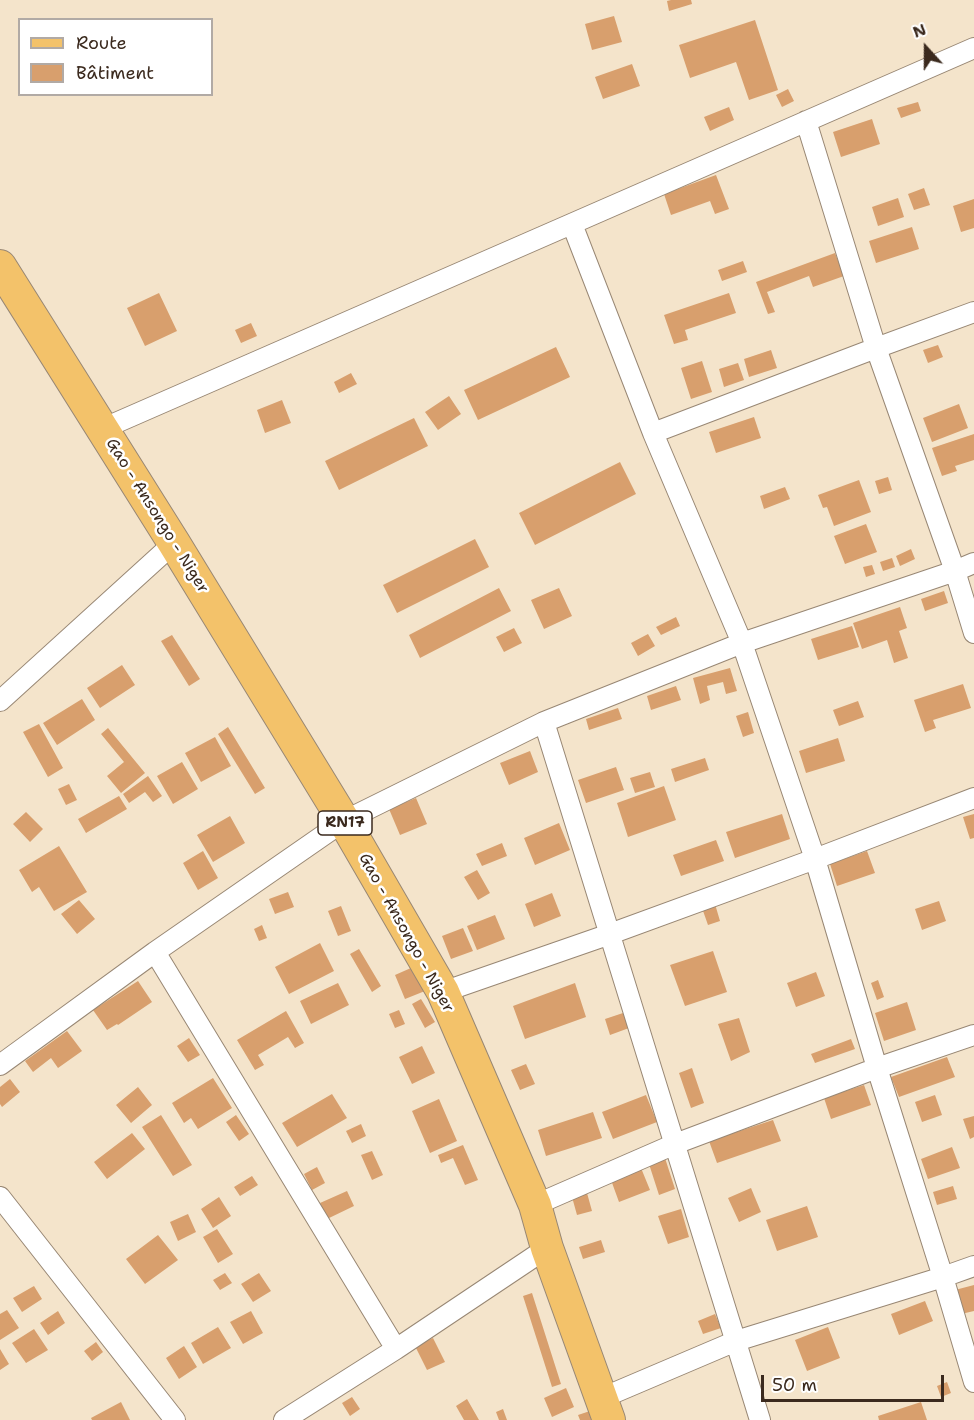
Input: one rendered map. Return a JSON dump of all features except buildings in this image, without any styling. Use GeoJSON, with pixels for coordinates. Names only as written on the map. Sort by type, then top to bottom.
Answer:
{"type":"FeatureCollection","features":[{"type":"Feature","properties":{"kind":"main road","name":"Gao - Ansongo - Niger"},"geometry":{"type":"LineString","coordinates":[[0,266],[174,543],[344,821],[443,992],[535,1205],[547,1248],[606,1409]]}},
{"type":"Feature","properties":{"kind":"street"},"geometry":{"type":"LineString","coordinates":[[102,429],[974,48]]}},
{"type":"Feature","properties":{"kind":"street"},"geometry":{"type":"LineString","coordinates":[[806,121],[876,348],[955,571],[974,633]]}},
{"type":"Feature","properties":{"kind":"street"},"geometry":{"type":"LineString","coordinates":[[572,224],[653,433],[742,643],[815,859],[877,1068],[944,1277],[974,1382]]}},
{"type":"Feature","properties":{"kind":"street"},"geometry":{"type":"LineString","coordinates":[[653,433],[974,312]]}},
{"type":"Feature","properties":{"kind":"street"},"geometry":{"type":"LineString","coordinates":[[0,701],[174,543]]}},
{"type":"Feature","properties":{"kind":"street"},"geometry":{"type":"LineString","coordinates":[[0,1065],[155,952],[344,821],[544,722],[742,643],[974,563]]}},
{"type":"Feature","properties":{"kind":"street"},"geometry":{"type":"LineString","coordinates":[[544,722],[760,1420]]}},
{"type":"Feature","properties":{"kind":"street"},"geometry":{"type":"LineString","coordinates":[[443,992],[610,934],[974,798]]}},
{"type":"Feature","properties":{"kind":"street"},"geometry":{"type":"LineString","coordinates":[[155,952],[396,1349]]}},
{"type":"Feature","properties":{"kind":"street"},"geometry":{"type":"LineString","coordinates":[[535,1205],[675,1144],[877,1068],[974,1035]]}},
{"type":"Feature","properties":{"kind":"street"},"geometry":{"type":"LineString","coordinates":[[0,1197],[175,1420]]}},
{"type":"Feature","properties":{"kind":"street"},"geometry":{"type":"LineString","coordinates":[[284,1420],[396,1349],[547,1248]]}},
{"type":"Feature","properties":{"kind":"street"},"geometry":{"type":"LineString","coordinates":[[606,1409],[736,1341],[974,1266]]}}]}
